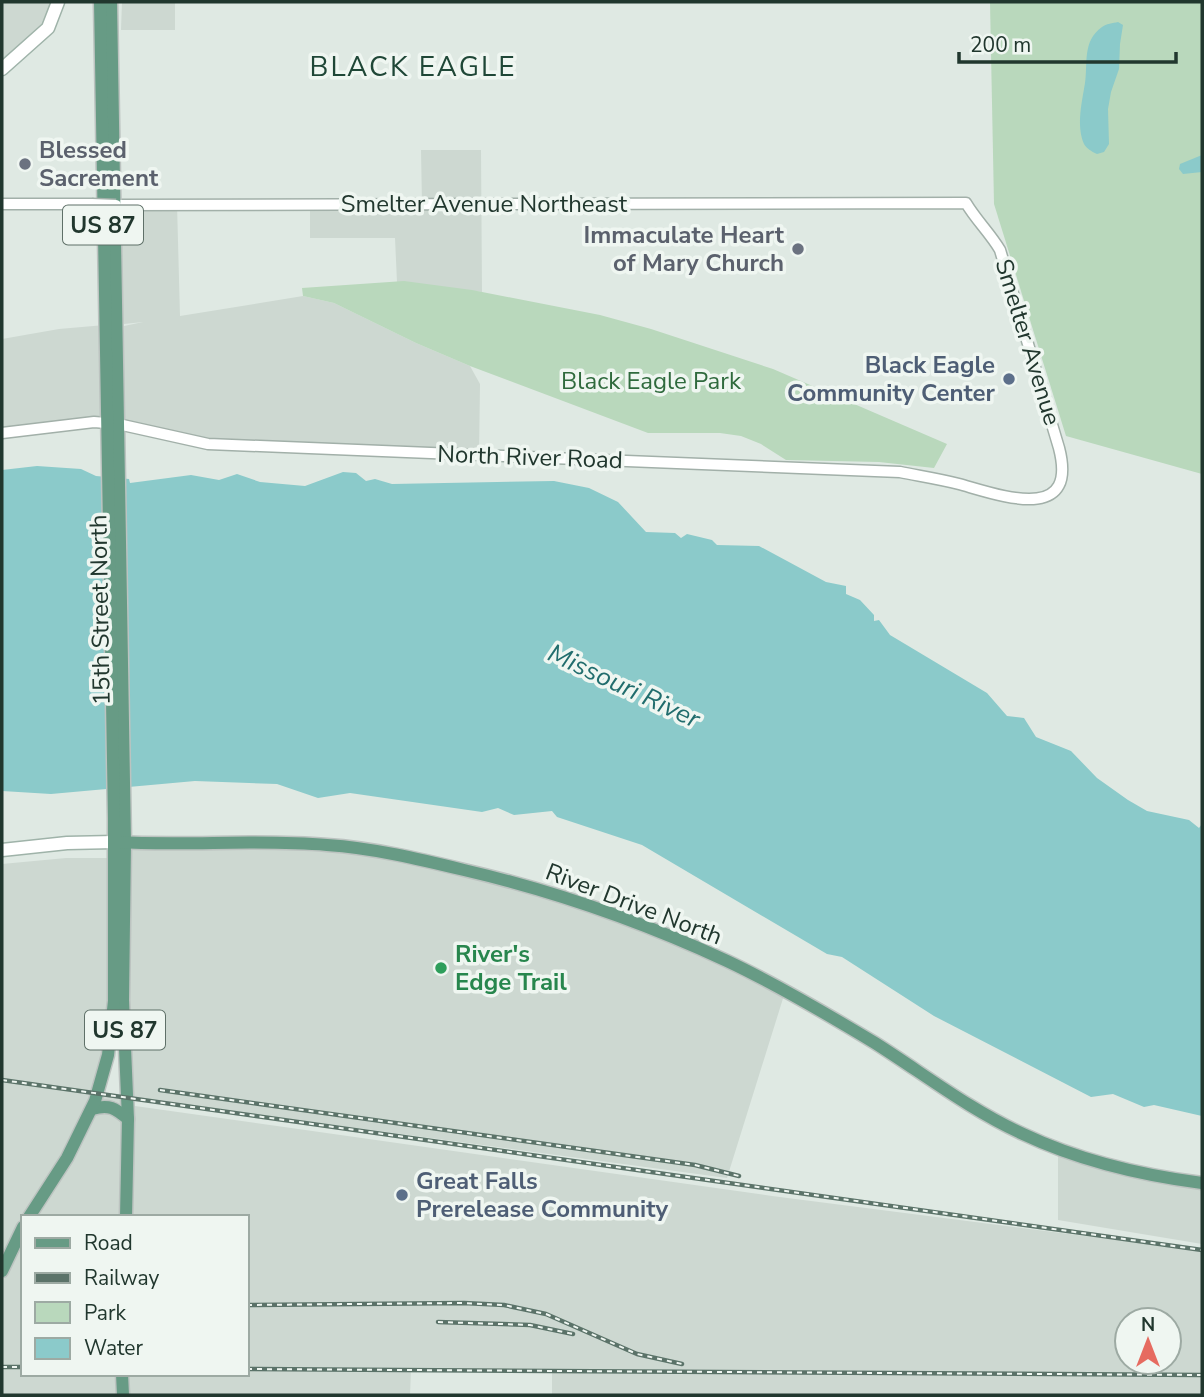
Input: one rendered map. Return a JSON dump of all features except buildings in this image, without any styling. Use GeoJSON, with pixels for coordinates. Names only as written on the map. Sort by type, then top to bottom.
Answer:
{"type":"FeatureCollection","features":[{"type":"Feature","properties":{"kind":"main road"},"geometry":{"type":"LineString","coordinates":[[2,69],[48,29],[58,2]]}},
{"type":"Feature","properties":{"kind":"main road","name":"15th Street North"},"geometry":{"type":"LineString","coordinates":[[100,2],[128,1119],[126,1215]]}},
{"type":"Feature","properties":{"kind":"main road","name":"15th Street North"},"geometry":{"type":"LineString","coordinates":[[111,2],[112,423]]}},
{"type":"Feature","properties":{"kind":"main road","name":"15th Street North"},"geometry":{"type":"LineString","coordinates":[[92,1110],[108,1055],[112,1027],[119,842]]}},
{"type":"Feature","properties":{"kind":"main road","name":"River Drive North"},"geometry":{"type":"LineString","coordinates":[[2,850],[67,843],[283,842],[353,848],[500,878],[575,901],[679,940],[761,978],[875,1043],[991,1118],[1024,1135],[1090,1161],[1202,1183]]}},
{"type":"Feature","properties":{"kind":"main road"},"geometry":{"type":"LineString","coordinates":[[92,1110],[104,1106],[114,1107],[128,1119]]}},
{"type":"Feature","properties":{"kind":"main road","name":"US 87"},"geometry":{"type":"LineString","coordinates":[[30,1215],[67,1158],[92,1110]]}},
{"type":"Feature","properties":{"kind":"main road"},"geometry":{"type":"LineString","coordinates":[[2,1271],[21,1231]]}},
{"type":"Feature","properties":{"kind":"main road"},"geometry":{"type":"LineString","coordinates":[[122,1376],[123,1395]]}},
{"type":"Feature","properties":{"kind":"street","name":"Smelter Avenue Northeast"},"geometry":{"type":"LineString","coordinates":[[2,204],[966,203]]}},
{"type":"Feature","properties":{"kind":"street","name":"Smelter Avenue"},"geometry":{"type":"LineString","coordinates":[[966,203],[1000,250],[1064,467],[1063,480],[1057,490]]}},
{"type":"Feature","properties":{"kind":"street","name":"North River Road"},"geometry":{"type":"LineString","coordinates":[[2,433],[94,422],[112,423],[208,443],[901,472],[956,483],[1004,498],[1024,500],[1042,498],[1057,490]]}},
{"type":"Feature","properties":{"kind":"shaded area"},"geometry":{"type":"Polygon","coordinates":[[[2,2],[58,2],[55,13],[2,68],[2,2]]]}},
{"type":"Feature","properties":{"kind":"shaded area"},"geometry":{"type":"Polygon","coordinates":[[[122,2],[175,2],[175,30],[121,30],[122,2]]]}},
{"type":"Feature","properties":{"kind":"shaded area"},"geometry":{"type":"Polygon","coordinates":[[[421,150],[481,150],[482,292],[397,282],[395,238],[310,238],[310,204],[422,204],[421,150]]]}},
{"type":"Feature","properties":{"kind":"shaded area"},"geometry":{"type":"Polygon","coordinates":[[[177,204],[180,316],[303,296],[334,303],[470,366],[480,384],[479,455],[208,444],[123,425],[124,326],[143,322],[124,324],[118,312],[116,205],[177,204]]]}},
{"type":"Feature","properties":{"kind":"shaded area"},"geometry":{"type":"Polygon","coordinates":[[[105,325],[107,423],[2,433],[2,339],[59,329],[105,325]]]}},
{"type":"Feature","properties":{"kind":"shaded area"},"geometry":{"type":"Polygon","coordinates":[[[246,841],[407,856],[596,907],[785,992],[727,1178],[128,1097],[128,1105],[772,1196],[1202,1251],[1202,1395],[552,1395],[552,1371],[411,1370],[410,1395],[124,1395],[124,1376],[248,1376],[248,1215],[21,1215],[21,1376],[122,1376],[123,1395],[2,1395],[2,864],[66,858],[114,858],[114,1001],[99,1094],[127,1097],[125,843],[246,841]]]}},
{"type":"Feature","properties":{"kind":"shaded area"},"geometry":{"type":"Polygon","coordinates":[[[1058,1149],[1202,1183],[1202,1244],[1058,1220],[1058,1149]]]}},
{"type":"Feature","properties":{"kind":"green space"},"geometry":{"type":"Polygon","coordinates":[[[990,2],[1202,2],[1202,474],[1066,436],[994,204],[990,2]]]}},
{"type":"Feature","properties":{"kind":"green space","name":"Black Eagle Park"},"geometry":{"type":"Polygon","coordinates":[[[404,281],[472,290],[600,315],[651,329],[773,369],[947,444],[934,468],[879,462],[786,460],[761,444],[741,436],[720,433],[648,433],[470,366],[334,303],[303,296],[302,288],[404,281]]]}},
{"type":"Feature","properties":{"kind":"water"},"geometry":{"type":"Polygon","coordinates":[[[1118,22],[1123,25],[1119,69],[1108,109],[1109,144],[1104,152],[1097,154],[1084,144],[1080,129],[1087,53],[1096,33],[1104,26],[1118,22]]]}},
{"type":"Feature","properties":{"kind":"water"},"geometry":{"type":"Polygon","coordinates":[[[1202,155],[1202,172],[1183,174],[1179,169],[1180,164],[1202,155]]]}},
{"type":"Feature","properties":{"kind":"water","name":"Missouri River"},"geometry":{"type":"Polygon","coordinates":[[[37,466],[81,469],[96,476],[129,479],[130,483],[191,475],[219,480],[237,474],[260,482],[305,486],[343,472],[356,473],[366,481],[375,479],[392,484],[554,481],[589,488],[618,502],[646,532],[675,533],[681,538],[687,534],[712,540],[717,545],[759,546],[826,582],[846,586],[846,594],[860,600],[874,615],[874,621],[879,620],[890,635],[987,693],[1007,716],[1024,718],[1036,737],[1071,751],[1097,778],[1128,800],[1147,811],[1189,820],[1199,828],[1202,824],[1202,1116],[1154,1105],[1144,1107],[1113,1094],[1091,1097],[934,1016],[842,957],[827,954],[642,845],[557,817],[552,811],[514,815],[498,808],[482,812],[350,793],[318,798],[277,784],[195,781],[51,794],[2,791],[2,470],[37,466]]]}},
{"type":"Feature","properties":{"kind":"railway"},"geometry":{"type":"LineString","coordinates":[[2,1080],[1202,1250]]}},
{"type":"Feature","properties":{"kind":"railway"},"geometry":{"type":"LineString","coordinates":[[160,1090],[695,1165],[739,1176]]}},
{"type":"Feature","properties":{"kind":"railway"},"geometry":{"type":"LineString","coordinates":[[248,1305],[504,1305],[546,1314],[637,1354],[682,1364]]}},
{"type":"Feature","properties":{"kind":"railway"},"geometry":{"type":"LineString","coordinates":[[438,1322],[530,1325],[573,1334]]}},
{"type":"Feature","properties":{"kind":"railway"},"geometry":{"type":"LineString","coordinates":[[2,1367],[21,1367]]}},
{"type":"Feature","properties":{"kind":"railway"},"geometry":{"type":"LineString","coordinates":[[248,1369],[1202,1375]]}},
{"type":"Feature","properties":{"kind":"place","name":"Blessed Sacrement"},"geometry":{"type":"Point","coordinates":[25,164]}},
{"type":"Feature","properties":{"kind":"place","name":"Immaculate Heart of Mary Church"},"geometry":{"type":"Point","coordinates":[798,249]}},
{"type":"Feature","properties":{"kind":"place","name":"Black Eagle Community Center"},"geometry":{"type":"Point","coordinates":[1009,379]}},
{"type":"Feature","properties":{"kind":"place","name":"River's Edge Trail"},"geometry":{"type":"Point","coordinates":[441,968]}},
{"type":"Feature","properties":{"kind":"place","name":"Great Falls Prerelease Community"},"geometry":{"type":"Point","coordinates":[402,1195]}},
{"type":"Feature","properties":{"kind":"district","name":"BLACK EAGLE"},"geometry":{"type":"Point","coordinates":[413,67]}}]}
